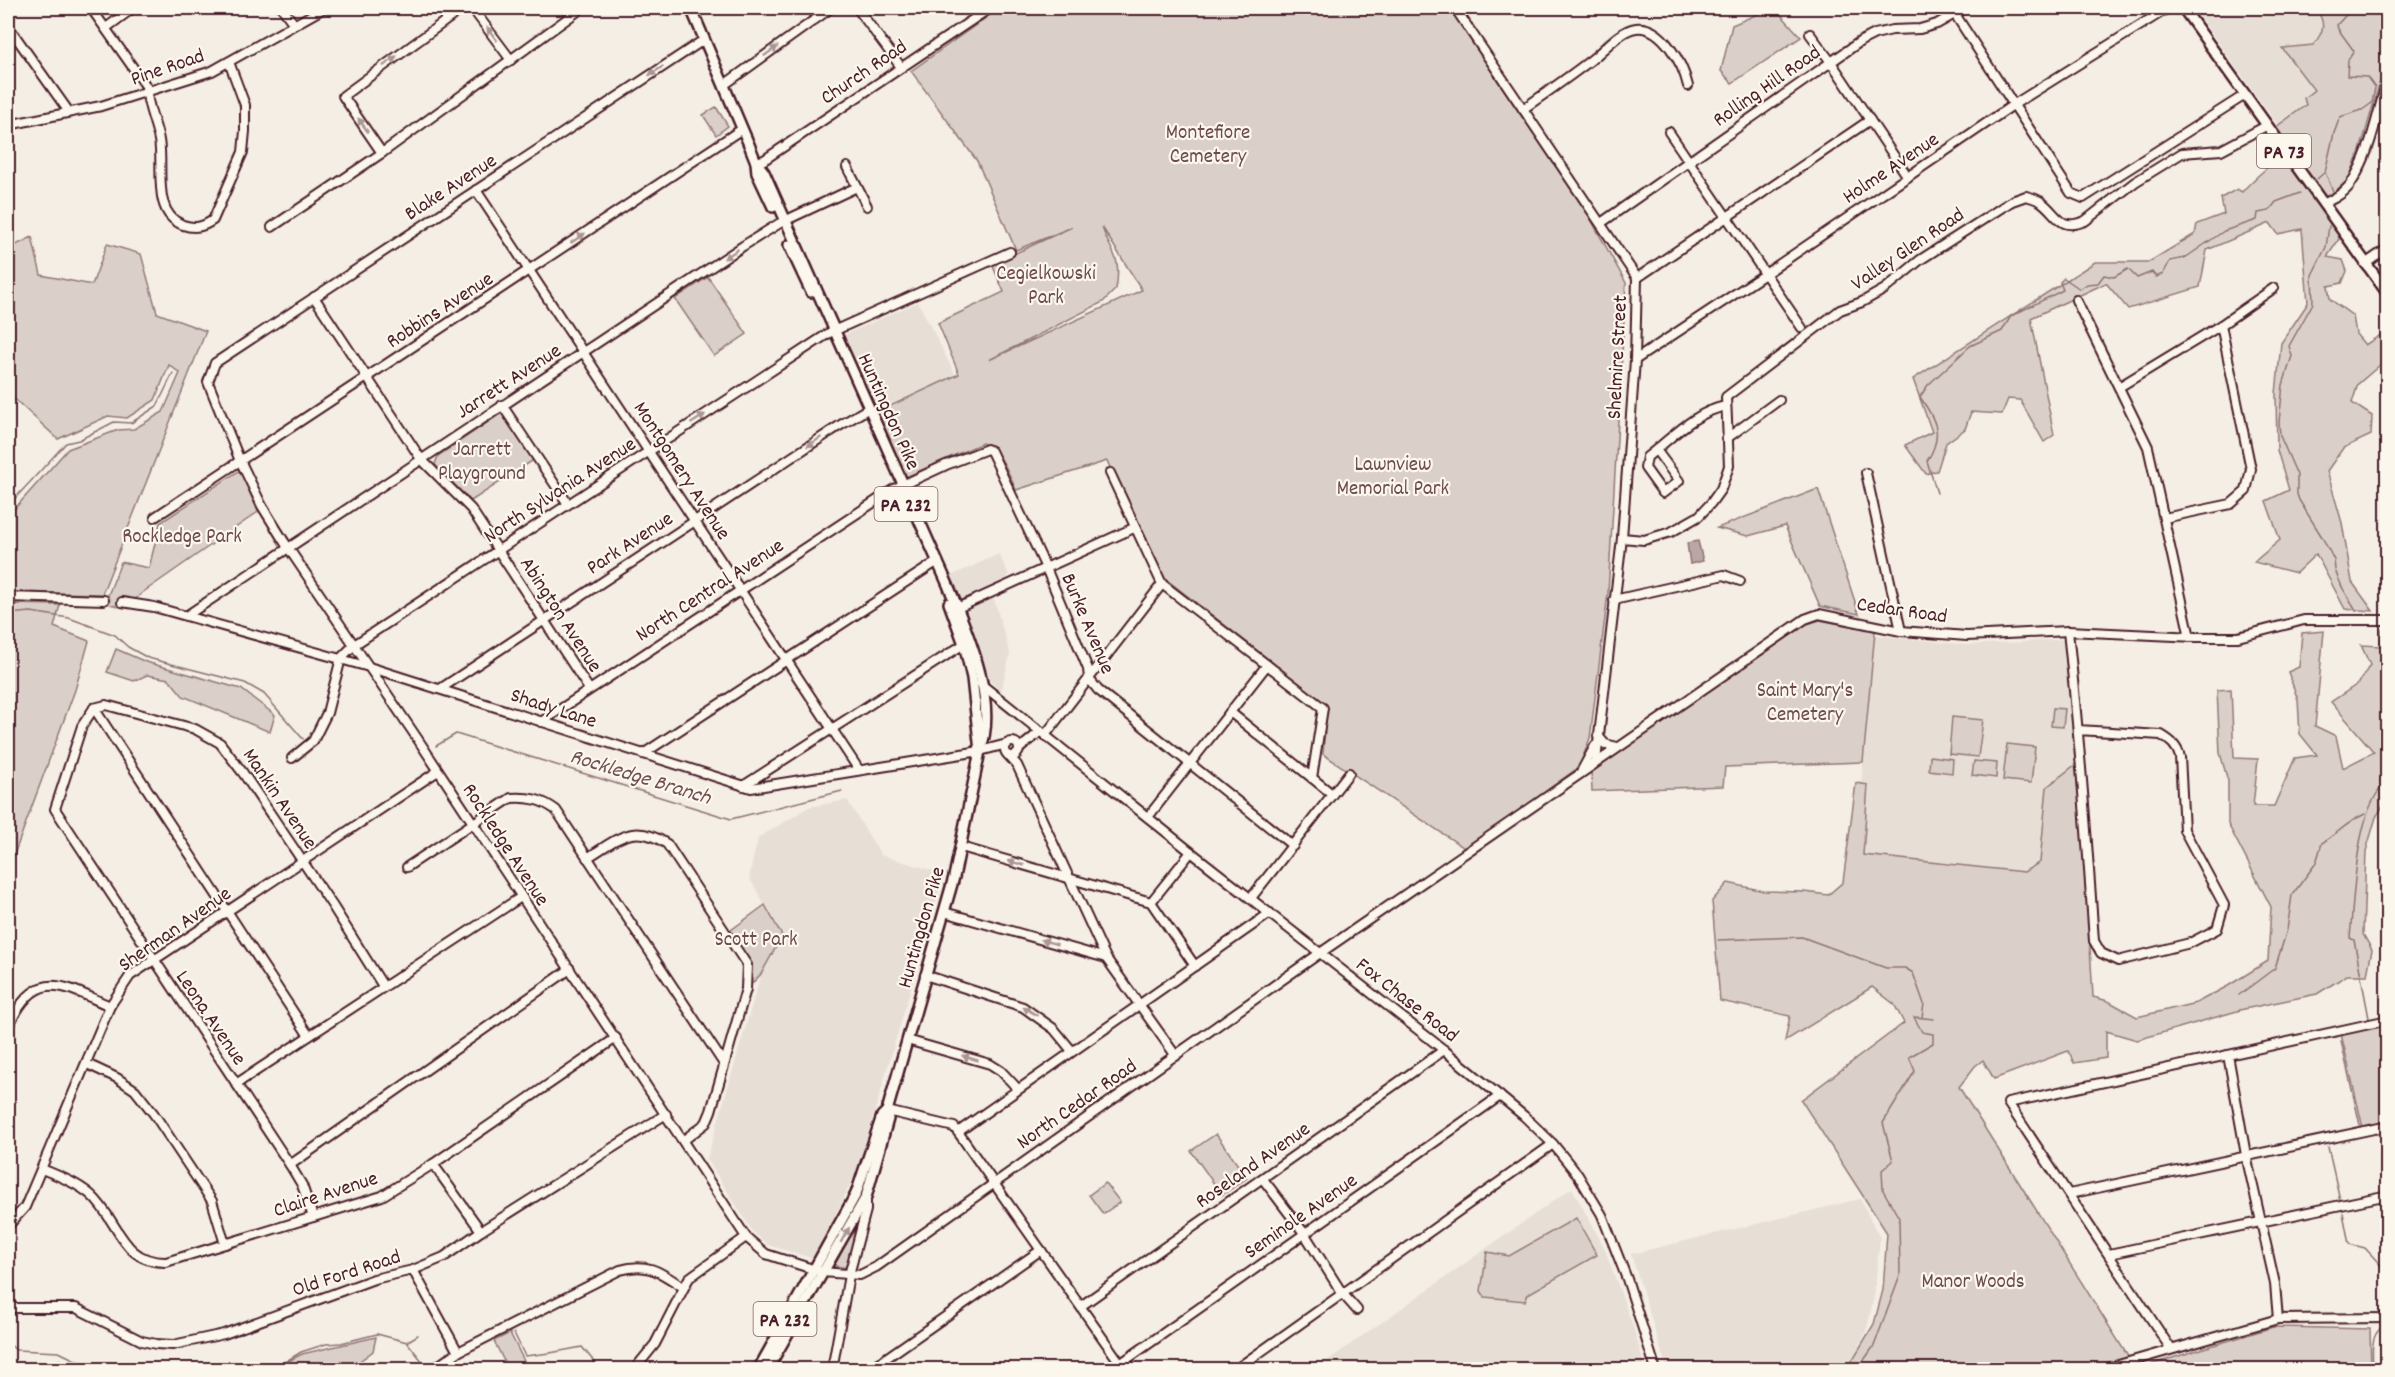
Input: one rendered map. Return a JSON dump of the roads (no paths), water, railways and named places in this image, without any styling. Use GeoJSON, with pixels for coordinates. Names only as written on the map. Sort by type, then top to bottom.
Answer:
{"type":"FeatureCollection","features":[{"type":"Feature","properties":{"kind":"main road","name":"Huntingdon Pike"},"geometry":{"type":"LineString","coordinates":[[691,8],[756,162],[757,173],[832,332],[971,644],[981,684],[986,730],[961,847],[887,1111],[888,1119],[866,1197],[844,1238],[818,1270],[758,1370]]}},
{"type":"Feature","properties":{"kind":"main road","name":"PA 73"},"geometry":{"type":"LineString","coordinates":[[2183,8],[2388,294]]}},
{"type":"Feature","properties":{"kind":"main road","name":"Huntingdon Pike"},"geometry":{"type":"LineString","coordinates":[[955,609],[975,698],[980,750]]}},
{"type":"Feature","properties":{"kind":"main road","name":"Huntingdon Pike"},"geometry":{"type":"LineString","coordinates":[[768,1370],[856,1194],[882,1116],[887,1111]]}},
{"type":"Feature","properties":{"kind":"street"},"geometry":{"type":"LineString","coordinates":[[91,8],[146,86],[146,101],[159,142],[161,191],[165,211],[174,222],[191,228],[204,226],[216,213],[243,152],[245,105],[229,62]]}},
{"type":"Feature","properties":{"kind":"street"},"geometry":{"type":"LineString","coordinates":[[106,28],[134,8]]}},
{"type":"Feature","properties":{"kind":"street"},"geometry":{"type":"LineString","coordinates":[[282,8],[294,24]]}},
{"type":"Feature","properties":{"kind":"street","name":"Pine Road"},"geometry":{"type":"LineString","coordinates":[[8,125],[101,106],[212,71],[324,8]]}},
{"type":"Feature","properties":{"kind":"street"},"geometry":{"type":"LineString","coordinates":[[382,153],[343,96],[463,8]]}},
{"type":"Feature","properties":{"kind":"street"},"geometry":{"type":"LineString","coordinates":[[472,8],[511,60]]}},
{"type":"Feature","properties":{"kind":"street"},"geometry":{"type":"LineString","coordinates":[[272,227],[382,153],[511,60],[573,10],[582,8]]}},
{"type":"Feature","properties":{"kind":"street"},"geometry":{"type":"LineString","coordinates":[[724,85],[831,8]]}},
{"type":"Feature","properties":{"kind":"street"},"geometry":{"type":"LineString","coordinates":[[857,8],[901,67]]}},
{"type":"Feature","properties":{"kind":"street","name":"Church Road"},"geometry":{"type":"LineString","coordinates":[[756,162],[772,154],[990,8]]}},
{"type":"Feature","properties":{"kind":"street","name":"Shelmire Street"},"geometry":{"type":"LineString","coordinates":[[1455,8],[1637,278],[1635,360],[1622,538],[1596,761]]}},
{"type":"Feature","properties":{"kind":"street","name":"Rolling Hill Road"},"geometry":{"type":"LineString","coordinates":[[1601,223],[1831,62],[1875,34],[1892,30],[1920,29],[1937,24],[1953,11],[1965,8]]}},
{"type":"Feature","properties":{"kind":"street","name":"Holme Avenue"},"geometry":{"type":"LineString","coordinates":[[1635,360],[1766,274],[2013,105],[2168,8]]}},
{"type":"Feature","properties":{"kind":"street"},"geometry":{"type":"LineString","coordinates":[[1953,11],[2072,193],[2083,198],[2245,95]]}},
{"type":"Feature","properties":{"kind":"street"},"geometry":{"type":"LineString","coordinates":[[8,26],[69,112]]}},
{"type":"Feature","properties":{"kind":"street"},"geometry":{"type":"LineString","coordinates":[[1523,110],[1623,34],[1637,28],[1649,29],[1659,36],[1685,74],[1688,86]]}},
{"type":"Feature","properties":{"kind":"street"},"geometry":{"type":"LineString","coordinates":[[1810,34],[1908,177]]}},
{"type":"Feature","properties":{"kind":"street","name":"Blake Avenue"},"geometry":{"type":"LineString","coordinates":[[215,363],[705,39]]}},
{"type":"Feature","properties":{"kind":"street"},"geometry":{"type":"LineString","coordinates":[[2323,204],[2337,196],[2349,185],[2365,156],[2387,79]]}},
{"type":"Feature","properties":{"kind":"street"},"geometry":{"type":"LineString","coordinates":[[1637,278],[1870,120]]}},
{"type":"Feature","properties":{"kind":"street","name":"Valley Glen Road"},"geometry":{"type":"LineString","coordinates":[[1726,406],[1726,397],[1805,335],[1840,310],[1862,302],[1885,289],[1920,260],[2012,201],[2026,196],[2040,201],[2060,222],[2077,225],[2085,222],[2128,187],[2182,153],[2221,150],[2266,126]]}},
{"type":"Feature","properties":{"kind":"street","name":"Robbins Avenue"},"geometry":{"type":"LineString","coordinates":[[155,517],[742,129]]}},
{"type":"Feature","properties":{"kind":"street"},"geometry":{"type":"LineString","coordinates":[[1669,132],[1802,328]]}},
{"type":"Feature","properties":{"kind":"street"},"geometry":{"type":"LineString","coordinates":[[847,167],[867,206]]}},
{"type":"Feature","properties":{"kind":"street","name":"Jarrett Avenue"},"geometry":{"type":"LineString","coordinates":[[186,616],[782,222],[858,187]]}},
{"type":"Feature","properties":{"kind":"street","name":"Montgomery Avenue"},"geometry":{"type":"LineString","coordinates":[[476,190],[859,770]]}},
{"type":"Feature","properties":{"kind":"street"},"geometry":{"type":"LineString","coordinates":[[2365,264],[2388,248]]}},
{"type":"Feature","properties":{"kind":"street","name":"North Sylvania Avenue"},"geometry":{"type":"LineString","coordinates":[[340,658],[354,645],[832,332],[1010,252]]}},
{"type":"Feature","properties":{"kind":"street"},"geometry":{"type":"LineString","coordinates":[[2119,387],[2220,325],[2274,288]]}},
{"type":"Feature","properties":{"kind":"street","name":"Abington Avenue"},"geometry":{"type":"LineString","coordinates":[[314,297],[421,459],[471,509],[589,689]]}},
{"type":"Feature","properties":{"kind":"street"},"geometry":{"type":"LineString","coordinates":[[2076,300],[2148,447],[2190,637]]}},
{"type":"Feature","properties":{"kind":"street"},"geometry":{"type":"LineString","coordinates":[[2164,518],[2231,504],[2246,490],[2251,469],[2220,325]]}},
{"type":"Feature","properties":{"kind":"street","name":"Rockledge Avenue"},"geometry":{"type":"LineString","coordinates":[[215,363],[208,382],[262,506],[684,1140],[746,1238],[766,1254],[818,1270],[849,1275]]}},
{"type":"Feature","properties":{"kind":"street"},"geometry":{"type":"LineString","coordinates":[[1726,439],[1779,400]]}},
{"type":"Feature","properties":{"kind":"street"},"geometry":{"type":"LineString","coordinates":[[502,405],[568,504]]}},
{"type":"Feature","properties":{"kind":"street"},"geometry":{"type":"LineString","coordinates":[[1622,538],[1644,540],[1671,532],[1699,516],[1720,489],[1729,466],[1726,406],[1715,408],[1687,423],[1647,457],[1645,468],[1663,494],[1679,481],[1656,450]]}},
{"type":"Feature","properties":{"kind":"street","name":"Park Avenue"},"geometry":{"type":"LineString","coordinates":[[440,689],[866,410]]}},
{"type":"Feature","properties":{"kind":"street","name":"North Central Avenue"},"geometry":{"type":"LineString","coordinates":[[541,722],[900,485],[981,450]]}},
{"type":"Feature","properties":{"kind":"street","name":"Burke Avenue"},"geometry":{"type":"LineString","coordinates":[[981,450],[991,451],[1046,568],[1088,669],[1089,679],[1098,690],[1293,846]]}},
{"type":"Feature","properties":{"kind":"street"},"geometry":{"type":"LineString","coordinates":[[1110,473],[1162,584],[1323,708],[1312,778]]}},
{"type":"Feature","properties":{"kind":"street"},"geometry":{"type":"LineString","coordinates":[[1866,473],[1901,631]]}},
{"type":"Feature","properties":{"kind":"street"},"geometry":{"type":"LineString","coordinates":[[955,609],[1136,527]]}},
{"type":"Feature","properties":{"kind":"street"},"geometry":{"type":"LineString","coordinates":[[643,754],[936,562]]}},
{"type":"Feature","properties":{"kind":"street"},"geometry":{"type":"LineString","coordinates":[[1614,600],[1724,575],[1740,581]]}},
{"type":"Feature","properties":{"kind":"street"},"geometry":{"type":"LineString","coordinates":[[980,750],[994,747],[1011,748],[1043,733],[1089,679],[1162,584]]}},
{"type":"Feature","properties":{"kind":"street"},"geometry":{"type":"LineString","coordinates":[[8,597],[104,600]]}},
{"type":"Feature","properties":{"kind":"street","name":"Shady Lane"},"geometry":{"type":"LineString","coordinates":[[122,602],[154,607],[340,658],[743,786],[760,788],[980,750]]}},
{"type":"Feature","properties":{"kind":"street","name":"Cedar Road"},"geometry":{"type":"LineString","coordinates":[[1322,954],[1480,845],[1596,761],[1804,619],[1820,614],[1901,631],[1967,636],[2068,631],[2190,637],[2238,637],[2304,620],[2388,620]]}},
{"type":"Feature","properties":{"kind":"street"},"geometry":{"type":"LineString","coordinates":[[2068,631],[2094,941],[2101,952],[2118,961],[2129,960],[2190,944],[2217,929],[2224,905],[2184,830],[2180,757],[2172,741],[2161,735],[2078,730]]}},
{"type":"Feature","properties":{"kind":"street"},"geometry":{"type":"LineString","coordinates":[[743,786],[963,644]]}},
{"type":"Feature","properties":{"kind":"street"},"geometry":{"type":"LineString","coordinates":[[292,758],[313,741],[327,713],[340,658]]}},
{"type":"Feature","properties":{"kind":"street"},"geometry":{"type":"LineString","coordinates":[[1148,817],[1267,665]]}},
{"type":"Feature","properties":{"kind":"street","name":"Fox Chase Road"},"geometry":{"type":"LineString","coordinates":[[981,684],[1500,1095],[1552,1144],[1578,1175],[1602,1215],[1627,1279],[1656,1370]]}},
{"type":"Feature","properties":{"kind":"street","name":"Mankin Avenue"},"geometry":{"type":"LineString","coordinates":[[94,708],[105,705],[195,729],[220,743],[243,773],[332,905],[383,986]]}},
{"type":"Feature","properties":{"kind":"street"},"geometry":{"type":"LineString","coordinates":[[94,708],[309,1036]]}},
{"type":"Feature","properties":{"kind":"street","name":"Leona Avenue"},"geometry":{"type":"LineString","coordinates":[[94,708],[82,726],[56,809],[153,960],[290,1165],[302,1185],[313,1217]]}},
{"type":"Feature","properties":{"kind":"street"},"geometry":{"type":"LineString","coordinates":[[1230,712],[1332,794]]}},
{"type":"Feature","properties":{"kind":"street"},"geometry":{"type":"LineString","coordinates":[[1581,772],[1597,739],[1617,747]]}},
{"type":"Feature","properties":{"kind":"street"},"geometry":{"type":"LineString","coordinates":[[1011,748],[1106,958],[1176,1056]]}},
{"type":"Feature","properties":{"kind":"street","name":"Sherman Avenue"},"geometry":{"type":"LineString","coordinates":[[8,1226],[25,1207],[110,1006],[130,976],[438,771]]}},
{"type":"Feature","properties":{"kind":"street"},"geometry":{"type":"LineString","coordinates":[[1251,898],[1349,773]]}},
{"type":"Feature","properties":{"kind":"street"},"geometry":{"type":"LineString","coordinates":[[407,867],[511,798],[528,797],[546,802],[556,810],[724,1064]]}},
{"type":"Feature","properties":{"kind":"street"},"geometry":{"type":"LineString","coordinates":[[587,858],[628,833],[655,835],[667,844],[747,965],[747,989],[706,1123],[684,1140]]}},
{"type":"Feature","properties":{"kind":"street"},"geometry":{"type":"LineString","coordinates":[[961,847],[1151,902],[1195,966]]}},
{"type":"Feature","properties":{"kind":"street"},"geometry":{"type":"LineString","coordinates":[[1151,902],[1191,852]]}},
{"type":"Feature","properties":{"kind":"street"},"geometry":{"type":"LineString","coordinates":[[236,1084],[521,897]]}},
{"type":"Feature","properties":{"kind":"street"},"geometry":{"type":"LineString","coordinates":[[944,912],[1106,958]]}},
{"type":"Feature","properties":{"kind":"street"},"geometry":{"type":"LineString","coordinates":[[958,1132],[1270,913]]}},
{"type":"Feature","properties":{"kind":"street","name":"North Cedar Road"},"geometry":{"type":"LineString","coordinates":[[849,1275],[860,1275],[876,1266],[1322,954]]}},
{"type":"Feature","properties":{"kind":"street"},"geometry":{"type":"LineString","coordinates":[[290,1165],[570,969]]}},
{"type":"Feature","properties":{"kind":"street"},"geometry":{"type":"LineString","coordinates":[[925,975],[1023,1007],[1054,1029],[1072,1051]]}},
{"type":"Feature","properties":{"kind":"street"},"geometry":{"type":"LineString","coordinates":[[8,1027],[17,1006],[26,995],[43,987],[67,987],[110,1006]]}},
{"type":"Feature","properties":{"kind":"street"},"geometry":{"type":"LineString","coordinates":[[2171,1349],[2007,1103],[2388,1020]]}},
{"type":"Feature","properties":{"kind":"street","name":"Claire Avenue"},"geometry":{"type":"LineString","coordinates":[[42,1169],[67,1180],[93,1197],[129,1248],[141,1258],[166,1262],[382,1196],[434,1164],[616,1038]]}},
{"type":"Feature","properties":{"kind":"street"},"geometry":{"type":"LineString","coordinates":[[907,1040],[990,1064],[1001,1071],[1018,1089]]}},
{"type":"Feature","properties":{"kind":"street","name":"Roseland Avenue"},"geometry":{"type":"LineString","coordinates":[[1081,1306],[1444,1050]]}},
{"type":"Feature","properties":{"kind":"street"},"geometry":{"type":"LineString","coordinates":[[2228,1055],[2246,1155],[2275,1284],[2278,1319]]}},
{"type":"Feature","properties":{"kind":"street"},"geometry":{"type":"LineString","coordinates":[[87,1064],[134,1089],[154,1114],[212,1201],[225,1244]]}},
{"type":"Feature","properties":{"kind":"street","name":"Seminole Avenue"},"geometry":{"type":"LineString","coordinates":[[1123,1366],[1304,1233],[1500,1095]]}},
{"type":"Feature","properties":{"kind":"street"},"geometry":{"type":"LineString","coordinates":[[887,1111],[954,1127],[1123,1366]]}},
{"type":"Feature","properties":{"kind":"street","name":"Old Ford Road"},"geometry":{"type":"LineString","coordinates":[[8,1308],[76,1308],[142,1341],[173,1345],[224,1334],[374,1279],[413,1270],[444,1257],[666,1114]]}},
{"type":"Feature","properties":{"kind":"street"},"geometry":{"type":"LineString","coordinates":[[2068,1194],[2388,1126]]}},
{"type":"Feature","properties":{"kind":"street"},"geometry":{"type":"LineString","coordinates":[[1235,1370],[1552,1144]]}},
{"type":"Feature","properties":{"kind":"street"},"geometry":{"type":"LineString","coordinates":[[434,1164],[481,1232]]}},
{"type":"Feature","properties":{"kind":"street"},"geometry":{"type":"LineString","coordinates":[[1263,1179],[1304,1233],[1342,1293],[1357,1310]]}},
{"type":"Feature","properties":{"kind":"street"},"geometry":{"type":"LineString","coordinates":[[2109,1254],[2388,1196]]}},
{"type":"Feature","properties":{"kind":"street"},"geometry":{"type":"LineString","coordinates":[[832,1370],[849,1275],[866,1210],[866,1197]]}},
{"type":"Feature","properties":{"kind":"street"},"geometry":{"type":"LineString","coordinates":[[634,1370],[655,1344],[689,1278],[746,1238]]}},
{"type":"Feature","properties":{"kind":"street"},"geometry":{"type":"LineString","coordinates":[[869,1370],[1041,1250]]}},
{"type":"Feature","properties":{"kind":"street"},"geometry":{"type":"LineString","coordinates":[[432,1370],[458,1352],[620,1270],[645,1266],[656,1270],[683,1287]]}},
{"type":"Feature","properties":{"kind":"street"},"geometry":{"type":"LineString","coordinates":[[413,1270],[458,1352]]}},
{"type":"Feature","properties":{"kind":"street"},"geometry":{"type":"LineString","coordinates":[[2101,1370],[2278,1319],[2388,1318]]}},
{"type":"Feature","properties":{"kind":"waterway"},"geometry":{"type":"LineString","coordinates":[[2333,191],[2325,172],[2340,117],[2362,110],[2372,103],[2375,88],[2367,77],[2347,76],[2348,60],[2354,51],[2337,25],[2352,8]]}},
{"type":"Feature","properties":{"kind":"waterway"},"geometry":{"type":"LineString","coordinates":[[2317,179],[2325,172]]}},
{"type":"Feature","properties":{"kind":"waterway"},"geometry":{"type":"LineString","coordinates":[[1937,493],[1927,461],[1935,443],[1936,428],[1920,397],[1928,385],[1970,346],[2002,331],[2011,316],[2063,290],[2060,282],[2064,278],[2080,289],[2087,284],[2098,283],[2104,275],[2114,277],[2128,269],[2137,278],[2152,272],[2156,277],[2163,274],[2170,261],[2185,258],[2224,231],[2257,220],[2258,213],[2269,211],[2276,202],[2300,193]]}},
{"type":"Feature","properties":{"kind":"waterway"},"geometry":{"type":"LineString","coordinates":[[2329,226],[2326,247],[2312,275],[2313,303],[2289,346],[2292,356],[2283,385],[2279,422],[2280,436],[2297,475],[2299,500],[2334,560],[2335,570],[2342,587],[2356,610]]}},
{"type":"Feature","properties":{"kind":"waterway"},"geometry":{"type":"LineString","coordinates":[[8,506],[66,443],[79,440],[114,422],[131,423],[157,406],[173,373]]}},
{"type":"Feature","properties":{"kind":"waterway","name":"Rockledge Branch"},"geometry":{"type":"LineString","coordinates":[[8,614],[31,612],[69,618],[115,635],[128,647],[148,658],[245,683],[264,694],[303,739]]}},
{"type":"Feature","properties":{"kind":"waterway","name":"Rockledge Branch"},"geometry":{"type":"LineString","coordinates":[[436,746],[456,734],[731,819],[842,791]]}},
{"type":"Feature","properties":{"kind":"waterway"},"geometry":{"type":"LineString","coordinates":[[2369,1018],[2354,940],[2350,938],[2353,900],[2358,854],[2369,810],[2377,793],[2388,781]]}},
{"type":"Feature","properties":{"kind":"waterway"},"geometry":{"type":"LineString","coordinates":[[2239,995],[2275,968],[2287,930],[2292,895],[2316,863],[2322,843],[2365,814]]}},
{"type":"Feature","properties":{"kind":"waterway"},"geometry":{"type":"LineString","coordinates":[[1718,940],[1802,937],[1886,968],[1905,968],[1913,973],[1924,1004],[1922,1017]]}},
{"type":"Feature","properties":{"kind":"waterway"},"geometry":{"type":"LineString","coordinates":[[1857,1370],[1874,1346],[1900,1276],[1899,1218],[1883,1190],[1882,1170],[1893,1161],[1883,1123],[1915,1071],[1909,1057],[1933,1043],[1933,1034],[1922,1032],[1914,1017],[1934,1019]]}},
{"type":"Feature","properties":{"kind":"waterway"},"geometry":{"type":"LineString","coordinates":[[2341,1041],[2360,1125]]}},
{"type":"Feature","properties":{"kind":"waterway"},"geometry":{"type":"LineString","coordinates":[[2328,1147],[2340,1200]]}},
{"type":"Feature","properties":{"kind":"waterway"},"geometry":{"type":"LineString","coordinates":[[2343,1213],[2349,1244],[2365,1248],[2388,1273]]}},
{"type":"Feature","properties":{"kind":"waterway"},"geometry":{"type":"LineString","coordinates":[[2373,1370],[2372,1347],[2375,1337],[2381,1328],[2388,1328]]}},
{"type":"Feature","properties":{"kind":"waterway"},"geometry":{"type":"LineString","coordinates":[[514,1333],[525,1356],[582,1347],[596,1364]]}},
{"type":"Feature","properties":{"kind":"waterway"},"geometry":{"type":"LineString","coordinates":[[272,1370],[301,1352],[326,1344],[341,1343],[377,1334],[407,1342],[426,1366]]}},
{"type":"Feature","properties":{"kind":"waterway"},"geometry":{"type":"LineString","coordinates":[[408,1341],[418,1335]]}},
{"type":"Feature","properties":{"kind":"waterway"},"geometry":{"type":"LineString","coordinates":[[8,1343],[16,1350],[59,1352],[96,1370]]}},
{"type":"Feature","properties":{"kind":"tunnel"},"geometry":{"type":"LineString","coordinates":[[104,600],[122,602]]}},
{"type":"Feature","properties":{"kind":"park label","name":"Montefiore Cemetery"},"geometry":{"type":"Point","coordinates":[1208,143]}},
{"type":"Feature","properties":{"kind":"park label","name":"Cegielkowski Park"},"geometry":{"type":"Point","coordinates":[1046,284]}},
{"type":"Feature","properties":{"kind":"park label","name":"Jarrett Playground"},"geometry":{"type":"Point","coordinates":[482,460]}},
{"type":"Feature","properties":{"kind":"park label","name":"Lawnview Memorial Park"},"geometry":{"type":"Point","coordinates":[1393,475]}},
{"type":"Feature","properties":{"kind":"park label","name":"Rockledge Park"},"geometry":{"type":"Point","coordinates":[182,535]}},
{"type":"Feature","properties":{"kind":"park label","name":"Saint Mary's Cemetery"},"geometry":{"type":"Point","coordinates":[1805,701]}},
{"type":"Feature","properties":{"kind":"park label","name":"Scott Park"},"geometry":{"type":"Point","coordinates":[756,938]}},
{"type":"Feature","properties":{"kind":"park label","name":"Manor Woods"},"geometry":{"type":"Point","coordinates":[1973,1280]}}]}
